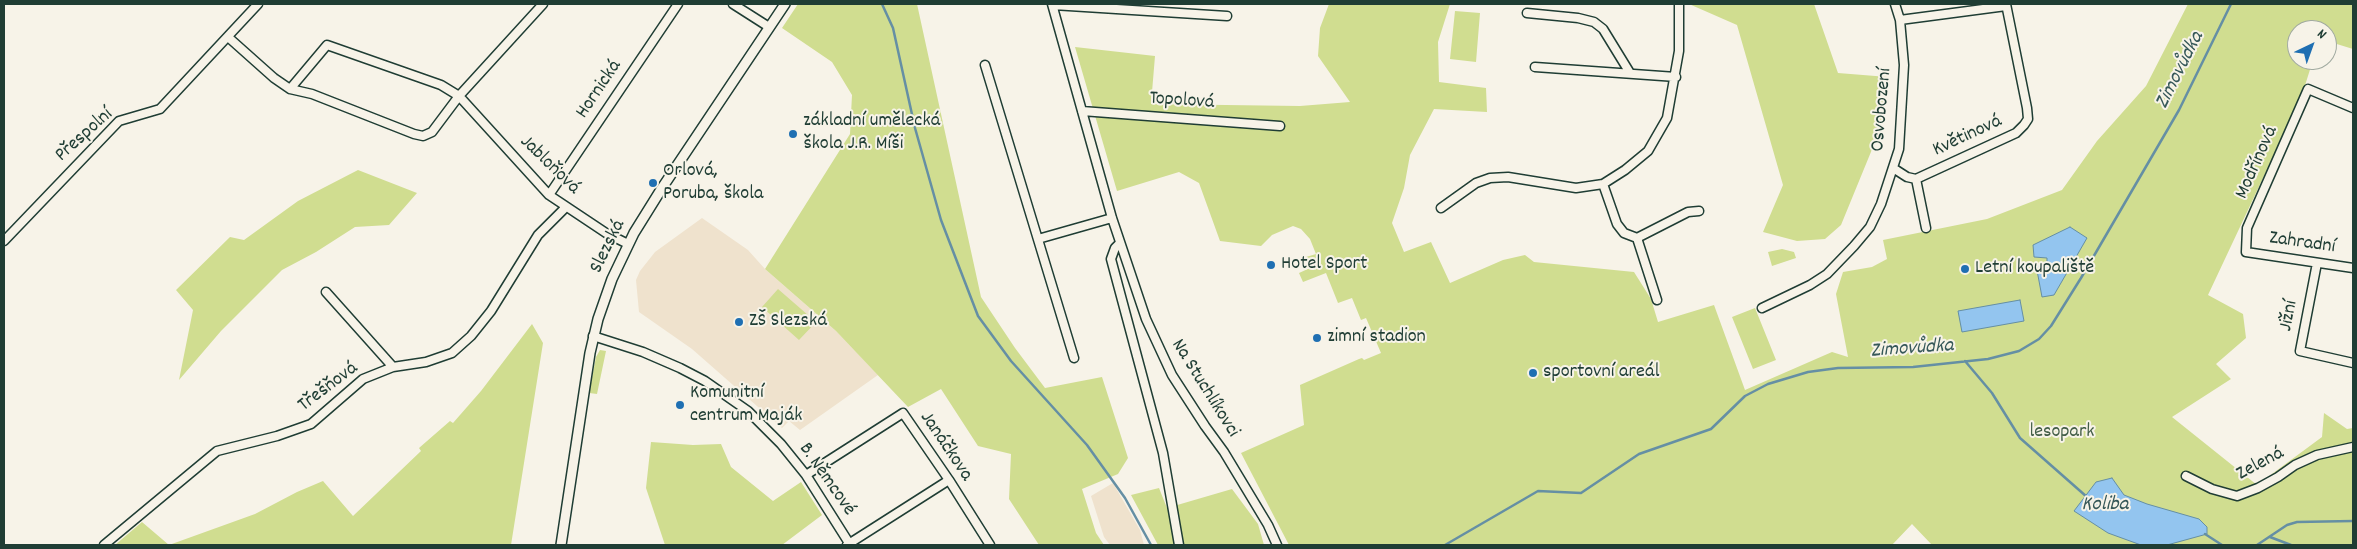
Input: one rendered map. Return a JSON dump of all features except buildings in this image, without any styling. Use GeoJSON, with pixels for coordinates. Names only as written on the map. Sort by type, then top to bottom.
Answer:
{"type":"FeatureCollection","features":[{"type":"Feature","properties":{"kind":"street","name":"Přespolní"},"geometry":{"type":"LineString","coordinates":[[4,241],[120,121],[160,109],[258,4]]}},
{"type":"Feature","properties":{"kind":"street"},"geometry":{"type":"LineString","coordinates":[[228,37],[274,78],[290,89],[312,94],[423,136],[432,132],[460,96],[542,4]]}},
{"type":"Feature","properties":{"kind":"street","name":"Hornická"},"geometry":{"type":"LineString","coordinates":[[549,195],[678,4]]}},
{"type":"Feature","properties":{"kind":"street"},"geometry":{"type":"LineString","coordinates":[[733,4],[769,28]]}},
{"type":"Feature","properties":{"kind":"street","name":"Slezská"},"geometry":{"type":"LineString","coordinates":[[561,545],[593,336],[606,294],[628,244],[662,188],[785,4]]}},
{"type":"Feature","properties":{"kind":"street"},"geometry":{"type":"LineString","coordinates":[[1053,4],[1227,16]]}},
{"type":"Feature","properties":{"kind":"street","name":"Na Stuchlíkovci"},"geometry":{"type":"LineString","coordinates":[[1053,4],[1112,218],[1146,319],[1172,375],[1224,452],[1268,525],[1277,545]]}},
{"type":"Feature","properties":{"kind":"street"},"geometry":{"type":"LineString","coordinates":[[1441,208],[1476,183],[1490,178],[1508,177],[1576,188],[1603,184],[1625,170],[1648,151],[1667,118],[1676,77],[1680,51],[1679,4]]}},
{"type":"Feature","properties":{"kind":"street","name":"Osvobození"},"geometry":{"type":"LineString","coordinates":[[1762,308],[1817,282],[1838,264],[1870,227],[1881,204],[1899,149],[1904,64],[1900,20],[1895,4]]}},
{"type":"Feature","properties":{"kind":"street"},"geometry":{"type":"LineString","coordinates":[[1900,20],[2006,5]]}},
{"type":"Feature","properties":{"kind":"street","name":"Květinová"},"geometry":{"type":"LineString","coordinates":[[1893,168],[1907,177],[1916,179],[2016,133],[2024,126],[2028,119],[2027,108],[2006,5]]}},
{"type":"Feature","properties":{"kind":"street"},"geometry":{"type":"LineString","coordinates":[[1527,13],[1578,18],[1594,22],[1603,30],[1630,73]]}},
{"type":"Feature","properties":{"kind":"street","name":"Jabloňová"},"geometry":{"type":"LineString","coordinates":[[290,89],[327,45],[440,85],[460,96],[549,195],[606,233],[628,244]]}},
{"type":"Feature","properties":{"kind":"street"},"geometry":{"type":"LineString","coordinates":[[985,65],[1074,358]]}},
{"type":"Feature","properties":{"kind":"street"},"geometry":{"type":"LineString","coordinates":[[1535,67],[1676,77]]}},
{"type":"Feature","properties":{"kind":"street","name":"Modřínová"},"geometry":{"type":"LineString","coordinates":[[2246,252],[2247,228],[2308,90],[2353,108]]}},
{"type":"Feature","properties":{"kind":"street","name":"Topolová"},"geometry":{"type":"LineString","coordinates":[[1082,111],[1280,126]]}},
{"type":"Feature","properties":{"kind":"street"},"geometry":{"type":"LineString","coordinates":[[1916,179],[1926,228]]}},
{"type":"Feature","properties":{"kind":"street"},"geometry":{"type":"LineString","coordinates":[[1603,184],[1617,224],[1624,233],[1637,238],[1688,212],[1699,211]]}},
{"type":"Feature","properties":{"kind":"street","name":"Třešňová"},"geometry":{"type":"LineString","coordinates":[[104,545],[217,451],[276,436],[311,424],[363,379],[393,367],[426,362],[452,352],[471,336],[491,311],[538,235],[566,207]]}},
{"type":"Feature","properties":{"kind":"street"},"geometry":{"type":"LineString","coordinates":[[1038,239],[1112,218]]}},
{"type":"Feature","properties":{"kind":"street"},"geometry":{"type":"LineString","coordinates":[[1637,238],[1657,300]]}},
{"type":"Feature","properties":{"kind":"street","name":"Na Stuchlíkovci"},"geometry":{"type":"LineString","coordinates":[[1120,243],[1115,248],[1112,259],[1163,453],[1179,545]]}},
{"type":"Feature","properties":{"kind":"street","name":"Zahradní"},"geometry":{"type":"LineString","coordinates":[[2246,252],[2353,268]]}},
{"type":"Feature","properties":{"kind":"street","name":"Jižní"},"geometry":{"type":"LineString","coordinates":[[2318,263],[2300,351],[2353,363]]}},
{"type":"Feature","properties":{"kind":"street"},"geometry":{"type":"LineString","coordinates":[[326,292],[393,367]]}},
{"type":"Feature","properties":{"kind":"street","name":"B. Němcové"},"geometry":{"type":"LineString","coordinates":[[593,336],[643,352],[705,381],[748,412],[781,444],[806,474],[848,544]]}},
{"type":"Feature","properties":{"kind":"street","name":"Janáčkova"},"geometry":{"type":"LineString","coordinates":[[806,474],[903,413],[949,480],[990,545]]}},
{"type":"Feature","properties":{"kind":"street","name":"Zelená"},"geometry":{"type":"LineString","coordinates":[[2186,476],[2212,488],[2237,496],[2265,484],[2295,465],[2317,455],[2353,447]]}},
{"type":"Feature","properties":{"kind":"street"},"geometry":{"type":"LineString","coordinates":[[848,544],[949,480]]}},
{"type":"Feature","properties":{"kind":"shaded area","name":"ZŠ Slezská"},"geometry":{"type":"Polygon","coordinates":[[[702,218],[748,250],[765,269],[836,331],[878,375],[800,430],[789,421],[782,428],[692,349],[639,312],[636,280],[640,271],[655,252],[702,218]]]}},
{"type":"Feature","properties":{"kind":"shaded area"},"geometry":{"type":"Polygon","coordinates":[[[1113,483],[1140,530],[1144,545],[1110,545],[1104,537],[1091,496],[1113,483]]]}},
{"type":"Feature","properties":{"kind":"green space"},"geometry":{"type":"Polygon","coordinates":[[[798,4],[917,4],[981,297],[1015,348],[1045,388],[1102,377],[1128,458],[1118,474],[1082,489],[1096,533],[1104,545],[1039,545],[1009,499],[1011,454],[978,446],[941,389],[908,407],[836,331],[765,269],[850,134],[852,95],[832,62],[782,28],[798,4]]]}},
{"type":"Feature","properties":{"kind":"green space","name":"lesopark"},"geometry":{"type":"Polygon","coordinates":[[[1329,4],[1450,4],[1438,42],[1439,82],[1486,88],[1487,112],[1434,109],[1410,155],[1404,188],[1392,223],[1404,252],[1431,242],[1450,283],[1503,260],[1525,255],[1534,262],[1634,272],[1651,299],[1658,322],[1714,305],[1745,390],[1832,352],[1848,357],[1836,294],[1843,272],[1872,267],[1887,259],[1883,240],[1987,219],[2062,190],[2097,141],[2146,86],[2188,4],[2353,4],[2353,49],[2337,44],[2337,20],[2287,20],[2287,70],[2310,70],[2302,95],[2208,295],[2243,314],[2246,338],[2216,364],[2231,379],[2172,417],[2257,485],[2322,437],[2324,413],[2347,429],[2353,428],[2353,545],[1932,545],[1912,524],[1892,545],[1289,545],[1241,453],[1304,425],[1300,385],[1359,359],[1362,358],[1364,360],[1381,353],[1366,318],[1361,320],[1352,298],[1338,303],[1326,273],[1303,282],[1299,273],[1310,268],[1306,257],[1316,254],[1310,239],[1301,229],[1293,226],[1272,235],[1261,246],[1220,241],[1199,183],[1179,172],[1117,191],[1075,47],[1155,56],[1151,104],[1300,106],[1350,102],[1318,56],[1320,28],[1329,4]]]}},
{"type":"Feature","properties":{"kind":"green space"},"geometry":{"type":"Polygon","coordinates":[[[1689,4],[1814,4],[1838,73],[1888,77],[1882,125],[1841,225],[1825,239],[1797,241],[1763,232],[1783,185],[1737,25],[1689,4]]]}},
{"type":"Feature","properties":{"kind":"green space"},"geometry":{"type":"Polygon","coordinates":[[[1455,11],[1480,13],[1476,62],[1450,59],[1455,11]]]}},
{"type":"Feature","properties":{"kind":"green space"},"geometry":{"type":"Polygon","coordinates":[[[358,170],[417,193],[389,225],[355,227],[316,252],[282,270],[221,331],[179,380],[193,310],[176,290],[230,237],[244,240],[298,201],[358,170]]]}},
{"type":"Feature","properties":{"kind":"green space"},"geometry":{"type":"Polygon","coordinates":[[[1782,249],[1794,252],[1796,258],[1772,266],[1768,252],[1782,249]]]}},
{"type":"Feature","properties":{"kind":"green space"},"geometry":{"type":"Polygon","coordinates":[[[778,289],[816,322],[799,340],[762,307],[778,289]]]}},
{"type":"Feature","properties":{"kind":"green space"},"geometry":{"type":"Polygon","coordinates":[[[1755,308],[1776,360],[1753,369],[1732,317],[1755,308]]]}},
{"type":"Feature","properties":{"kind":"green space"},"geometry":{"type":"Polygon","coordinates":[[[532,324],[543,343],[511,545],[169,545],[255,514],[323,481],[353,516],[421,451],[419,448],[450,421],[453,423],[481,391],[532,324]]]}},
{"type":"Feature","properties":{"kind":"green space"},"geometry":{"type":"Polygon","coordinates":[[[600,350],[606,351],[597,394],[589,393],[596,357],[600,350]]]}},
{"type":"Feature","properties":{"kind":"green space"},"geometry":{"type":"Polygon","coordinates":[[[651,442],[693,445],[721,444],[731,467],[773,501],[801,482],[822,515],[782,545],[665,545],[646,488],[651,442]]]}},
{"type":"Feature","properties":{"kind":"green space"},"geometry":{"type":"Polygon","coordinates":[[[1159,488],[1167,508],[1232,489],[1258,524],[1264,545],[1158,545],[1131,495],[1159,488]]]}},
{"type":"Feature","properties":{"kind":"green space"},"geometry":{"type":"Polygon","coordinates":[[[142,522],[169,545],[115,545],[142,522]]]}},
{"type":"Feature","properties":{"kind":"water"},"geometry":{"type":"Polygon","coordinates":[[[2070,227],[2087,238],[2054,295],[2042,297],[2036,265],[2047,263],[2047,258],[2034,257],[2033,245],[2070,227]]]}},
{"type":"Feature","properties":{"kind":"water"},"geometry":{"type":"Polygon","coordinates":[[[2020,300],[2024,321],[1962,332],[1958,311],[2020,300]]]}},
{"type":"Feature","properties":{"kind":"water","name":"Koliba"},"geometry":{"type":"Polygon","coordinates":[[[2112,478],[2124,495],[2147,504],[2199,519],[2207,527],[2207,534],[2167,545],[2141,545],[2108,533],[2074,511],[2096,482],[2112,478]]]}},
{"type":"Feature","properties":{"kind":"waterway"},"geometry":{"type":"LineString","coordinates":[[882,4],[893,28],[915,128],[941,220],[978,316],[1011,361],[1087,445],[1125,498],[1151,545]]}},
{"type":"Feature","properties":{"kind":"waterway","name":"Zimovůdka"},"geometry":{"type":"LineString","coordinates":[[1445,545],[1538,491],[1581,493],[1639,454],[1711,429],[1745,396],[1768,384],[1808,372],[1838,368],[1913,367],[1988,359],[2019,351],[2039,339],[2051,326],[2081,278],[2179,110],[2231,4]]}},
{"type":"Feature","properties":{"kind":"waterway"},"geometry":{"type":"LineString","coordinates":[[1965,361],[1992,393],[2020,438],[2087,497]]}},
{"type":"Feature","properties":{"kind":"waterway"},"geometry":{"type":"LineString","coordinates":[[2257,545],[2287,525],[2297,522],[2353,521]]}},
{"type":"Feature","properties":{"kind":"waterway"},"geometry":{"type":"LineString","coordinates":[[2205,534],[2222,545]]}},
{"type":"Feature","properties":{"kind":"waterway"},"geometry":{"type":"LineString","coordinates":[[2270,537],[2291,545]]}},
{"type":"Feature","properties":{"kind":"place","name":"základní umělecká škola J.R. Míši"},"geometry":{"type":"Point","coordinates":[793,134]}},
{"type":"Feature","properties":{"kind":"place","name":"Orlová, Poruba, škola"},"geometry":{"type":"Point","coordinates":[653,183]}},
{"type":"Feature","properties":{"kind":"place","name":"Hotel Sport"},"geometry":{"type":"Point","coordinates":[1271,265]}},
{"type":"Feature","properties":{"kind":"place","name":"Letní koupaliště"},"geometry":{"type":"Point","coordinates":[1965,269]}},
{"type":"Feature","properties":{"kind":"place","name":"ZŠ Slezská"},"geometry":{"type":"Point","coordinates":[739,322]}},
{"type":"Feature","properties":{"kind":"place","name":"zimní stadion"},"geometry":{"type":"Point","coordinates":[1317,338]}},
{"type":"Feature","properties":{"kind":"place","name":"sportovní areál"},"geometry":{"type":"Point","coordinates":[1533,373]}},
{"type":"Feature","properties":{"kind":"place","name":"Komunitní centrum Maják"},"geometry":{"type":"Point","coordinates":[680,405]}}]}
